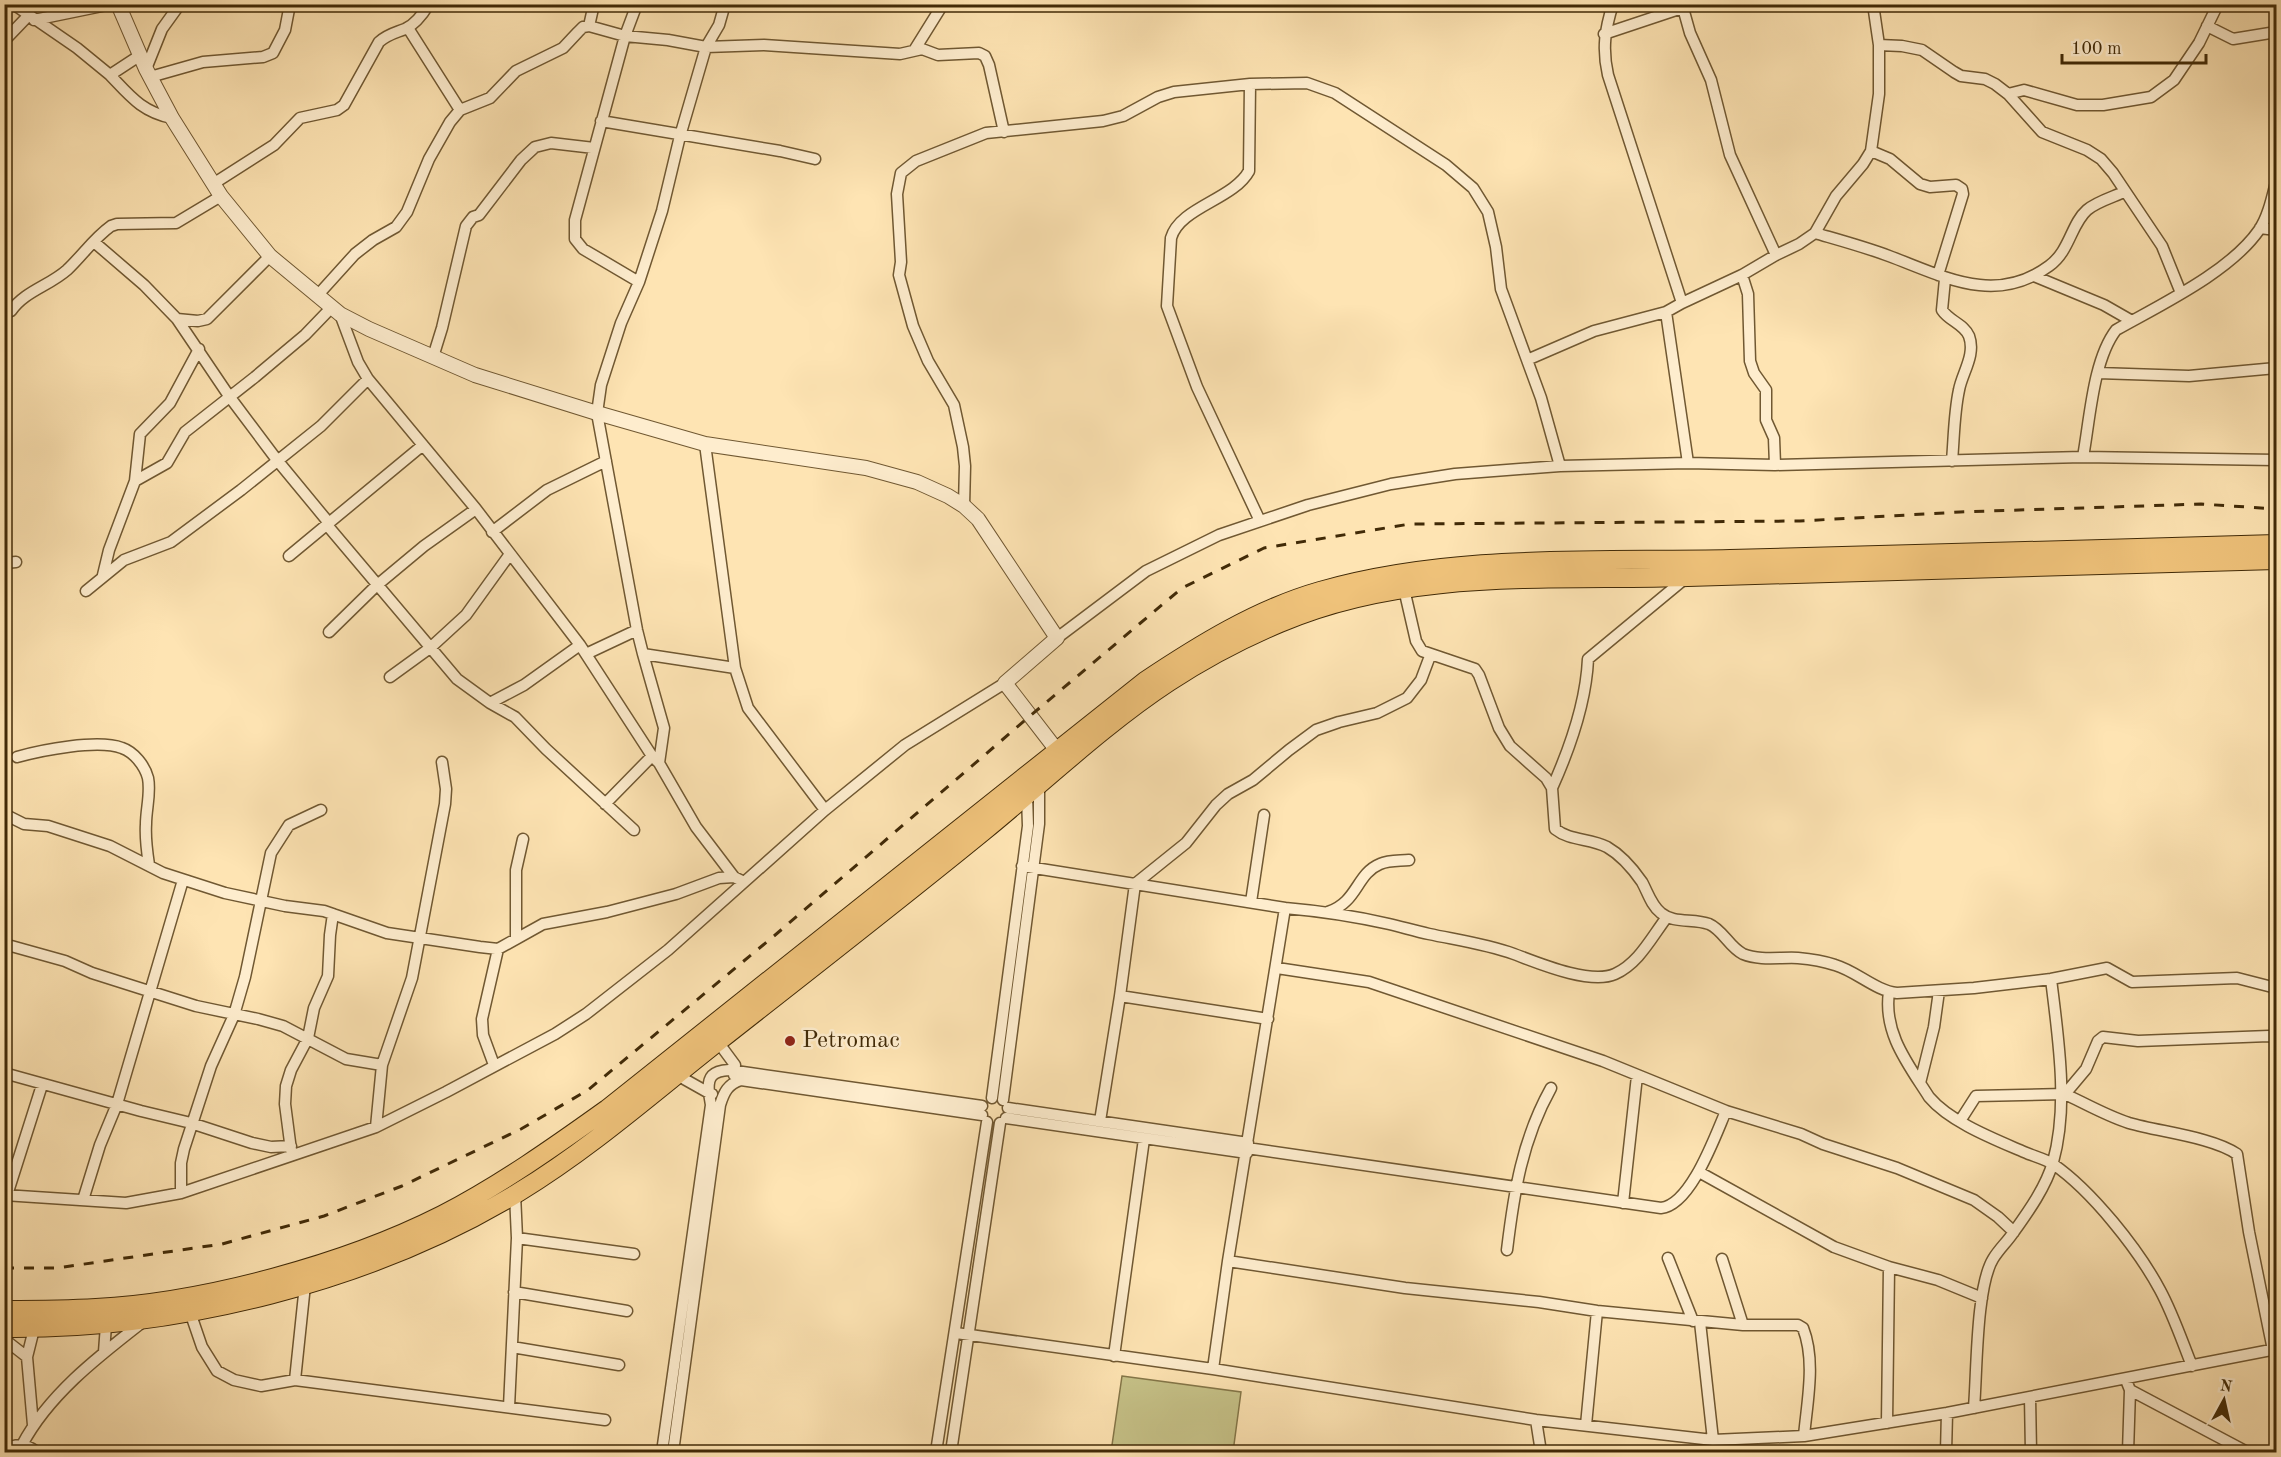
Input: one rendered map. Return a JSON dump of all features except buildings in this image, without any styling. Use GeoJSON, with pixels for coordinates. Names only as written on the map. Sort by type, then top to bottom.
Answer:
{"type":"FeatureCollection","features":[{"type":"Feature","properties":{"kind":"highway"},"geometry":{"type":"LineString","coordinates":[[4,1310],[98,1308],[174,1299],[248,1283],[334,1259],[396,1236],[442,1215],[520,1169],[607,1109],[1062,757],[1145,681],[1201,644],[1272,609],[1319,591],[1435,568],[1497,563],[2277,544]]}},
{"type":"Feature","properties":{"kind":"highway"},"geometry":{"type":"LineString","coordinates":[[4,1328],[34,1329],[106,1325],[144,1320],[305,1285],[398,1252],[463,1222],[515,1194],[617,1125],[718,1042],[882,914],[1033,791],[1062,757],[1107,728],[1165,685],[1249,637],[1288,619],[1348,600],[1404,589],[1491,579],[1687,577],[2277,560]]}},
{"type":"Feature","properties":{"kind":"street"},"geometry":{"type":"LineString","coordinates":[[13,4],[77,48],[110,75],[134,101],[149,111],[172,118]]}},
{"type":"Feature","properties":{"kind":"street"},"geometry":{"type":"LineString","coordinates":[[4,41],[31,18],[112,4]]}},
{"type":"Feature","properties":{"kind":"street"},"geometry":{"type":"LineString","coordinates":[[118,4],[145,67],[172,118],[217,190],[270,256],[336,311],[369,329],[475,375],[597,413],[705,444],[866,468],[917,482],[964,506],[978,519],[1056,638]]}},
{"type":"Feature","properties":{"kind":"street"},"geometry":{"type":"LineString","coordinates":[[145,67],[162,29],[180,4]]}},
{"type":"Feature","properties":{"kind":"street"},"geometry":{"type":"LineString","coordinates":[[110,75],[145,67],[263,57],[273,53],[285,30],[290,4]]}},
{"type":"Feature","properties":{"kind":"street"},"geometry":{"type":"LineString","coordinates":[[11,311],[18,301],[68,269],[106,230],[117,224],[176,223],[274,146],[300,118],[331,112],[344,105],[379,42],[388,34],[408,28],[421,16],[429,4]]}},
{"type":"Feature","properties":{"kind":"street"},"geometry":{"type":"LineString","coordinates":[[588,26],[594,4]]}},
{"type":"Feature","properties":{"kind":"street"},"geometry":{"type":"LineString","coordinates":[[637,4],[625,36],[601,121],[575,220],[575,238],[583,249],[639,282]]}},
{"type":"Feature","properties":{"kind":"street"},"geometry":{"type":"LineString","coordinates":[[605,804],[656,760],[664,728],[637,630],[597,413],[601,385],[621,322],[639,282],[662,211],[680,135],[706,47],[719,25],[725,4]]}},
{"type":"Feature","properties":{"kind":"street"},"geometry":{"type":"LineString","coordinates":[[915,49],[944,4]]}},
{"type":"Feature","properties":{"kind":"street"},"geometry":{"type":"LineString","coordinates":[[1612,4],[1604,34],[1604,56],[1608,75],[1682,303]]}},
{"type":"Feature","properties":{"kind":"street"},"geometry":{"type":"LineString","coordinates":[[1527,360],[1594,331],[1666,312],[1742,276],[1815,233],[1836,196],[1871,151],[1879,94],[1879,45],[1873,4]]}},
{"type":"Feature","properties":{"kind":"street"},"geometry":{"type":"LineString","coordinates":[[2008,94],[2024,90],[2077,105],[2103,105],[2151,97],[2174,80],[2218,4]]}},
{"type":"Feature","properties":{"kind":"street"},"geometry":{"type":"LineString","coordinates":[[1604,34],[1689,6],[1690,33],[1711,80],[1731,155],[1776,255]]}},
{"type":"Feature","properties":{"kind":"street"},"geometry":{"type":"LineString","coordinates":[[317,296],[355,254],[396,227],[407,212],[429,159],[450,122],[460,110],[490,98],[516,71],[563,48],[583,27],[588,26],[625,36],[668,40],[706,47],[765,45],[900,54],[922,49],[938,56],[979,53],[985,56],[994,81],[1004,132]]}},
{"type":"Feature","properties":{"kind":"street"},"geometry":{"type":"LineString","coordinates":[[2207,26],[2233,39],[2277,32]]}},
{"type":"Feature","properties":{"kind":"street"},"geometry":{"type":"LineString","coordinates":[[408,28],[460,110]]}},
{"type":"Feature","properties":{"kind":"street"},"geometry":{"type":"LineString","coordinates":[[1879,45],[1922,50],[1961,76],[1985,79],[2008,94],[2042,132],[2087,150],[2101,159],[2162,246],[2181,293]]}},
{"type":"Feature","properties":{"kind":"street"},"geometry":{"type":"LineString","coordinates":[[964,506],[965,466],[954,405],[928,362],[913,326],[899,275],[901,262],[897,195],[901,173],[916,161],[986,133],[1103,121],[1123,116],[1158,97],[1174,92],[1250,84],[1307,83],[1335,93],[1446,165],[1473,188],[1488,212],[1496,247],[1501,289],[1541,398],[1560,466]]}},
{"type":"Feature","properties":{"kind":"street"},"geometry":{"type":"LineString","coordinates":[[1250,84],[1249,171],[1245,179],[1235,187],[1185,219],[1174,229],[1171,238],[1167,306],[1197,387],[1260,521]]}},
{"type":"Feature","properties":{"kind":"street"},"geometry":{"type":"LineString","coordinates":[[601,121],[815,159]]}},
{"type":"Feature","properties":{"kind":"street"},"geometry":{"type":"LineString","coordinates":[[433,357],[466,226],[473,217],[478,215],[535,147],[551,143],[594,148]]}},
{"type":"Feature","properties":{"kind":"street"},"geometry":{"type":"LineString","coordinates":[[1871,151],[1890,159],[1920,184],[1930,187],[1956,185],[1962,189],[1963,194],[1942,277],[1942,310],[1969,336],[1970,350],[1967,369],[1959,390],[1952,461]]}},
{"type":"Feature","properties":{"kind":"street"},"geometry":{"type":"LineString","coordinates":[[2084,457],[2098,373],[2108,340],[2116,330],[2217,270],[2260,228],[2277,182]]}},
{"type":"Feature","properties":{"kind":"street"},"geometry":{"type":"LineString","coordinates":[[1815,233],[1888,255],[1942,277],[1977,286],[1999,286],[2034,276],[2052,264],[2067,247],[2080,219],[2088,209],[2124,192]]}},
{"type":"Feature","properties":{"kind":"street"},"geometry":{"type":"LineString","coordinates":[[2260,228],[2277,230]]}},
{"type":"Feature","properties":{"kind":"street"},"geometry":{"type":"LineString","coordinates":[[94,242],[144,285],[177,319],[229,396],[277,460],[376,586],[457,680],[515,717],[546,749],[634,830]]}},
{"type":"Feature","properties":{"kind":"street"},"geometry":{"type":"LineString","coordinates":[[177,319],[198,321],[207,319],[270,256]]}},
{"type":"Feature","properties":{"kind":"street"},"geometry":{"type":"LineString","coordinates":[[1742,276],[1748,294],[1750,361],[1754,373],[1766,390],[1766,420],[1774,438],[1775,465]]}},
{"type":"Feature","properties":{"kind":"street"},"geometry":{"type":"LineString","coordinates":[[2034,276],[2104,305],[2132,321]]}},
{"type":"Feature","properties":{"kind":"street"},"geometry":{"type":"LineString","coordinates":[[336,311],[358,362],[368,379],[476,509],[583,650],[656,760],[696,827],[739,879]]}},
{"type":"Feature","properties":{"kind":"street"},"geometry":{"type":"LineString","coordinates":[[135,481],[167,463],[184,432],[336,311]]}},
{"type":"Feature","properties":{"kind":"street"},"geometry":{"type":"LineString","coordinates":[[1666,312],[1688,462]]}},
{"type":"Feature","properties":{"kind":"street"},"geometry":{"type":"LineString","coordinates":[[103,575],[109,550],[135,481],[140,434],[170,403],[199,349]]}},
{"type":"Feature","properties":{"kind":"street"},"geometry":{"type":"LineString","coordinates":[[2098,373],[2189,376],[2277,368]]}},
{"type":"Feature","properties":{"kind":"street"},"geometry":{"type":"LineString","coordinates":[[86,591],[124,560],[171,542],[241,490],[321,426],[368,379]]}},
{"type":"Feature","properties":{"kind":"street"},"geometry":{"type":"LineString","coordinates":[[705,444],[735,668],[748,708],[825,810]]}},
{"type":"Feature","properties":{"kind":"street"},"geometry":{"type":"LineString","coordinates":[[289,556],[423,445]]}},
{"type":"Feature","properties":{"kind":"street"},"geometry":{"type":"LineString","coordinates":[[42,1085],[6,1195],[126,1203],[181,1193],[291,1151],[376,1127],[555,1034],[586,1014],[668,950],[739,879],[905,745],[1005,683],[1056,638],[1146,571],[1219,535],[1308,506],[1390,484],[1455,474],[1560,466],[1688,462],[1775,465],[2084,457],[2277,460]]}},
{"type":"Feature","properties":{"kind":"street"},"geometry":{"type":"LineString","coordinates":[[492,532],[547,490],[606,461]]}},
{"type":"Feature","properties":{"kind":"street"},"geometry":{"type":"LineString","coordinates":[[329,632],[376,586],[424,546],[476,509]]}},
{"type":"Feature","properties":{"kind":"street"},"geometry":{"type":"LineString","coordinates":[[390,677],[430,648],[466,615],[510,554]]}},
{"type":"Feature","properties":{"kind":"street"},"geometry":{"type":"LineString","coordinates":[[1552,788],[1573,736],[1587,681],[1588,659],[1687,577]]}},
{"type":"Feature","properties":{"kind":"street"},"geometry":{"type":"LineString","coordinates":[[1404,589],[1416,641],[1422,651],[1430,656],[1475,669],[1499,728],[1510,746],[1546,778],[1552,788],[1555,829],[1562,834],[1608,847],[1631,867],[1651,901],[1667,917],[1708,924],[1719,929],[1724,939],[1743,954],[1774,959],[1799,958],[1833,964],[1854,971],[1888,992],[1939,991],[2051,979],[2107,968],[2132,982],[2178,982],[2218,977],[2245,980],[2277,988]]}},
{"type":"Feature","properties":{"kind":"street"},"geometry":{"type":"LineString","coordinates":[[490,703],[583,650],[637,630]]}},
{"type":"Feature","properties":{"kind":"street"},"geometry":{"type":"LineString","coordinates":[[644,654],[735,668]]}},
{"type":"Feature","properties":{"kind":"street"},"geometry":{"type":"LineString","coordinates":[[1100,1121],[1135,884],[1186,843],[1216,805],[1228,794],[1253,780],[1288,750],[1317,730],[1377,713],[1407,698],[1421,680],[1430,656]]}},
{"type":"Feature","properties":{"kind":"street"},"geometry":{"type":"LineString","coordinates":[[1005,683],[1062,757]]}},
{"type":"Feature","properties":{"kind":"street"},"geometry":{"type":"LineString","coordinates":[[17,757],[42,750],[109,746],[122,748],[134,755],[148,777],[145,836],[149,865]]}},
{"type":"Feature","properties":{"kind":"street"},"geometry":{"type":"LineString","coordinates":[[376,1127],[382,1065],[412,978],[445,804],[446,789],[442,762]]}},
{"type":"Feature","properties":{"kind":"street"},"geometry":{"type":"LineString","coordinates":[[673,1452],[671,1426],[711,1105],[708,1085],[711,1076],[718,1071],[735,1071],[983,1115],[996,1125],[1002,1109],[1022,866],[1033,791]]}},
{"type":"Feature","properties":{"kind":"street"},"geometry":{"type":"LineString","coordinates":[[951,1452],[970,1335],[1034,868],[1039,824],[1033,791]]}},
{"type":"Feature","properties":{"kind":"street"},"geometry":{"type":"LineString","coordinates":[[181,1193],[181,1163],[191,1123],[211,1066],[234,1015],[245,977],[271,853],[289,825],[321,810]]}},
{"type":"Feature","properties":{"kind":"street"},"geometry":{"type":"LineString","coordinates":[[4,814],[24,824],[48,826],[110,846],[183,880],[260,901],[333,914],[387,933],[498,948],[550,921],[606,912],[676,894],[719,878],[739,879]]}},
{"type":"Feature","properties":{"kind":"street"},"geometry":{"type":"LineString","coordinates":[[1251,902],[1264,815]]}},
{"type":"Feature","properties":{"kind":"street"},"geometry":{"type":"LineString","coordinates":[[516,939],[516,870],[523,839]]}},
{"type":"Feature","properties":{"kind":"street"},"geometry":{"type":"LineString","coordinates":[[1327,912],[1345,904],[1369,871],[1379,864],[1388,861],[1409,861]]}},
{"type":"Feature","properties":{"kind":"street"},"geometry":{"type":"LineString","coordinates":[[1022,866],[1285,908],[1327,912],[1472,942],[1512,953],[1541,965],[1577,974],[1604,977],[1614,975],[1636,961],[1667,917]]}},
{"type":"Feature","properties":{"kind":"street"},"geometry":{"type":"LineString","coordinates":[[82,1200],[100,1145],[117,1104],[183,880]]}},
{"type":"Feature","properties":{"kind":"street"},"geometry":{"type":"LineString","coordinates":[[1213,1369],[1228,1261],[1285,908]]}},
{"type":"Feature","properties":{"kind":"street"},"geometry":{"type":"LineString","coordinates":[[291,1151],[285,1104],[286,1086],[291,1070],[308,1038],[314,1008],[328,976],[333,914]]}},
{"type":"Feature","properties":{"kind":"street"},"geometry":{"type":"LineString","coordinates":[[4,944],[65,961],[92,973],[196,1006],[283,1026],[345,1059],[382,1065]]}},
{"type":"Feature","properties":{"kind":"street"},"geometry":{"type":"LineString","coordinates":[[494,1065],[483,1035],[482,1019],[498,948]]}},
{"type":"Feature","properties":{"kind":"street"},"geometry":{"type":"LineString","coordinates":[[1277,968],[1369,982],[1592,1057],[1726,1111],[1801,1134],[1823,1144],[1897,1168],[1974,1200],[2014,1232]]}},
{"type":"Feature","properties":{"kind":"street"},"geometry":{"type":"LineString","coordinates":[[1974,1408],[1982,1298],[1986,1277],[1992,1259],[2014,1232],[2047,1181],[2056,1148],[2063,1095],[2051,979]]}},
{"type":"Feature","properties":{"kind":"street"},"geometry":{"type":"LineString","coordinates":[[1920,1083],[1935,1027],[1939,991]]}},
{"type":"Feature","properties":{"kind":"street"},"geometry":{"type":"LineString","coordinates":[[1888,992],[1888,1016],[1892,1038],[1935,1105],[1994,1139],[2053,1164],[2086,1192],[2134,1249],[2161,1291],[2192,1366]]}},
{"type":"Feature","properties":{"kind":"street"},"geometry":{"type":"LineString","coordinates":[[1120,996],[1268,1019]]}},
{"type":"Feature","properties":{"kind":"street"},"geometry":{"type":"LineString","coordinates":[[2063,1095],[2086,1069],[2098,1041],[2103,1037],[2138,1041],[2269,1036],[2277,1039]]}},
{"type":"Feature","properties":{"kind":"street"},"geometry":{"type":"LineString","coordinates":[[662,1452],[671,1426],[723,1093],[732,1083],[735,1071],[730,1056],[718,1042]]}},
{"type":"Feature","properties":{"kind":"street"},"geometry":{"type":"LineString","coordinates":[[4,1073],[291,1151]]}},
{"type":"Feature","properties":{"kind":"street"},"geometry":{"type":"LineString","coordinates":[[677,1075],[709,1093],[723,1093]]}},
{"type":"Feature","properties":{"kind":"street"},"geometry":{"type":"LineString","coordinates":[[1623,1203],[1637,1076]]}},
{"type":"Feature","properties":{"kind":"street"},"geometry":{"type":"LineString","coordinates":[[732,1083],[741,1080],[983,1115],[1002,1109],[1100,1121],[1247,1148],[1515,1188],[1668,1207],[1675,1203],[1699,1172],[1726,1111]]}},
{"type":"Feature","properties":{"kind":"street"},"geometry":{"type":"LineString","coordinates":[[1507,1250],[1515,1188],[1531,1128],[1551,1088]]}},
{"type":"Feature","properties":{"kind":"street"},"geometry":{"type":"LineString","coordinates":[[956,1333],[1213,1369],[1536,1420],[1713,1440],[1804,1436],[2030,1397],[2128,1385],[2192,1366],[2275,1349],[2249,1232],[2237,1154],[2230,1149],[2206,1142],[2127,1122],[2063,1095],[1976,1096],[1960,1120]]}},
{"type":"Feature","properties":{"kind":"street"},"geometry":{"type":"LineString","coordinates":[[1002,1109],[1144,1139],[1247,1148]]}},
{"type":"Feature","properties":{"kind":"street"},"geometry":{"type":"LineString","coordinates":[[936,1452],[956,1333],[983,1115]]}},
{"type":"Feature","properties":{"kind":"street"},"geometry":{"type":"LineString","coordinates":[[1114,1356],[1144,1139]]}},
{"type":"Feature","properties":{"kind":"street"},"geometry":{"type":"LineString","coordinates":[[1699,1172],[1834,1247],[1888,1267],[1938,1280],[1982,1298]]}},
{"type":"Feature","properties":{"kind":"street"},"geometry":{"type":"LineString","coordinates":[[509,1407],[517,1238],[515,1194]]}},
{"type":"Feature","properties":{"kind":"street"},"geometry":{"type":"LineString","coordinates":[[517,1238],[634,1254]]}},
{"type":"Feature","properties":{"kind":"street"},"geometry":{"type":"LineString","coordinates":[[1668,1258],[1696,1321],[1713,1440]]}},
{"type":"Feature","properties":{"kind":"street"},"geometry":{"type":"LineString","coordinates":[[1722,1259],[1743,1325]]}},
{"type":"Feature","properties":{"kind":"street"},"geometry":{"type":"LineString","coordinates":[[1228,1261],[1405,1288],[1597,1311],[1743,1325],[1787,1325],[1803,1328],[1810,1363],[1804,1436]]}},
{"type":"Feature","properties":{"kind":"street"},"geometry":{"type":"LineString","coordinates":[[1887,1423],[1888,1267]]}},
{"type":"Feature","properties":{"kind":"street"},"geometry":{"type":"LineString","coordinates":[[295,1380],[305,1285]]}},
{"type":"Feature","properties":{"kind":"street"},"geometry":{"type":"LineString","coordinates":[[514,1292],[627,1311]]}},
{"type":"Feature","properties":{"kind":"street"},"geometry":{"type":"LineString","coordinates":[[190,1311],[202,1347],[217,1371],[234,1380],[261,1386],[295,1380],[605,1420]]}},
{"type":"Feature","properties":{"kind":"street"},"geometry":{"type":"LineString","coordinates":[[1586,1425],[1597,1311]]}},
{"type":"Feature","properties":{"kind":"street"},"geometry":{"type":"LineString","coordinates":[[22,1445],[33,1425],[57,1396],[104,1352],[144,1320]]}},
{"type":"Feature","properties":{"kind":"street"},"geometry":{"type":"LineString","coordinates":[[104,1352],[106,1325]]}},
{"type":"Feature","properties":{"kind":"street"},"geometry":{"type":"LineString","coordinates":[[33,1425],[27,1357],[34,1329]]}},
{"type":"Feature","properties":{"kind":"street"},"geometry":{"type":"LineString","coordinates":[[4,1339],[27,1357]]}},
{"type":"Feature","properties":{"kind":"street"},"geometry":{"type":"LineString","coordinates":[[512,1347],[619,1365]]}},
{"type":"Feature","properties":{"kind":"street"},"geometry":{"type":"LineString","coordinates":[[2128,1385],[2169,1412],[2244,1452]]}},
{"type":"Feature","properties":{"kind":"street"},"geometry":{"type":"LineString","coordinates":[[2128,1385],[2128,1452]]}},
{"type":"Feature","properties":{"kind":"street"},"geometry":{"type":"LineString","coordinates":[[2030,1397],[2031,1452]]}},
{"type":"Feature","properties":{"kind":"street"},"geometry":{"type":"LineString","coordinates":[[1946,1452],[1947,1413]]}},
{"type":"Feature","properties":{"kind":"street"},"geometry":{"type":"LineString","coordinates":[[1536,1420],[1541,1452]]}},
{"type":"Feature","properties":{"kind":"street"},"geometry":{"type":"LineString","coordinates":[[4,1450],[15,1445],[22,1445],[37,1452]]}},
{"type":"Feature","properties":{"kind":"shaded area"},"geometry":{"type":"Polygon","coordinates":[[[1122,1376],[1241,1392],[1233,1452],[1111,1452],[1122,1376]]]}},
{"type":"Feature","properties":{"kind":"railway"},"geometry":{"type":"LineString","coordinates":[[4,1268],[57,1268],[222,1244],[324,1216],[402,1186],[521,1129],[588,1090],[774,936],[1182,588],[1264,548],[1410,524],[1800,521],[1960,512],[2201,504],[2276,509]]}},
{"type":"Feature","properties":{"kind":"place","name":"Petromac"},"geometry":{"type":"Point","coordinates":[790,1041]}}]}
